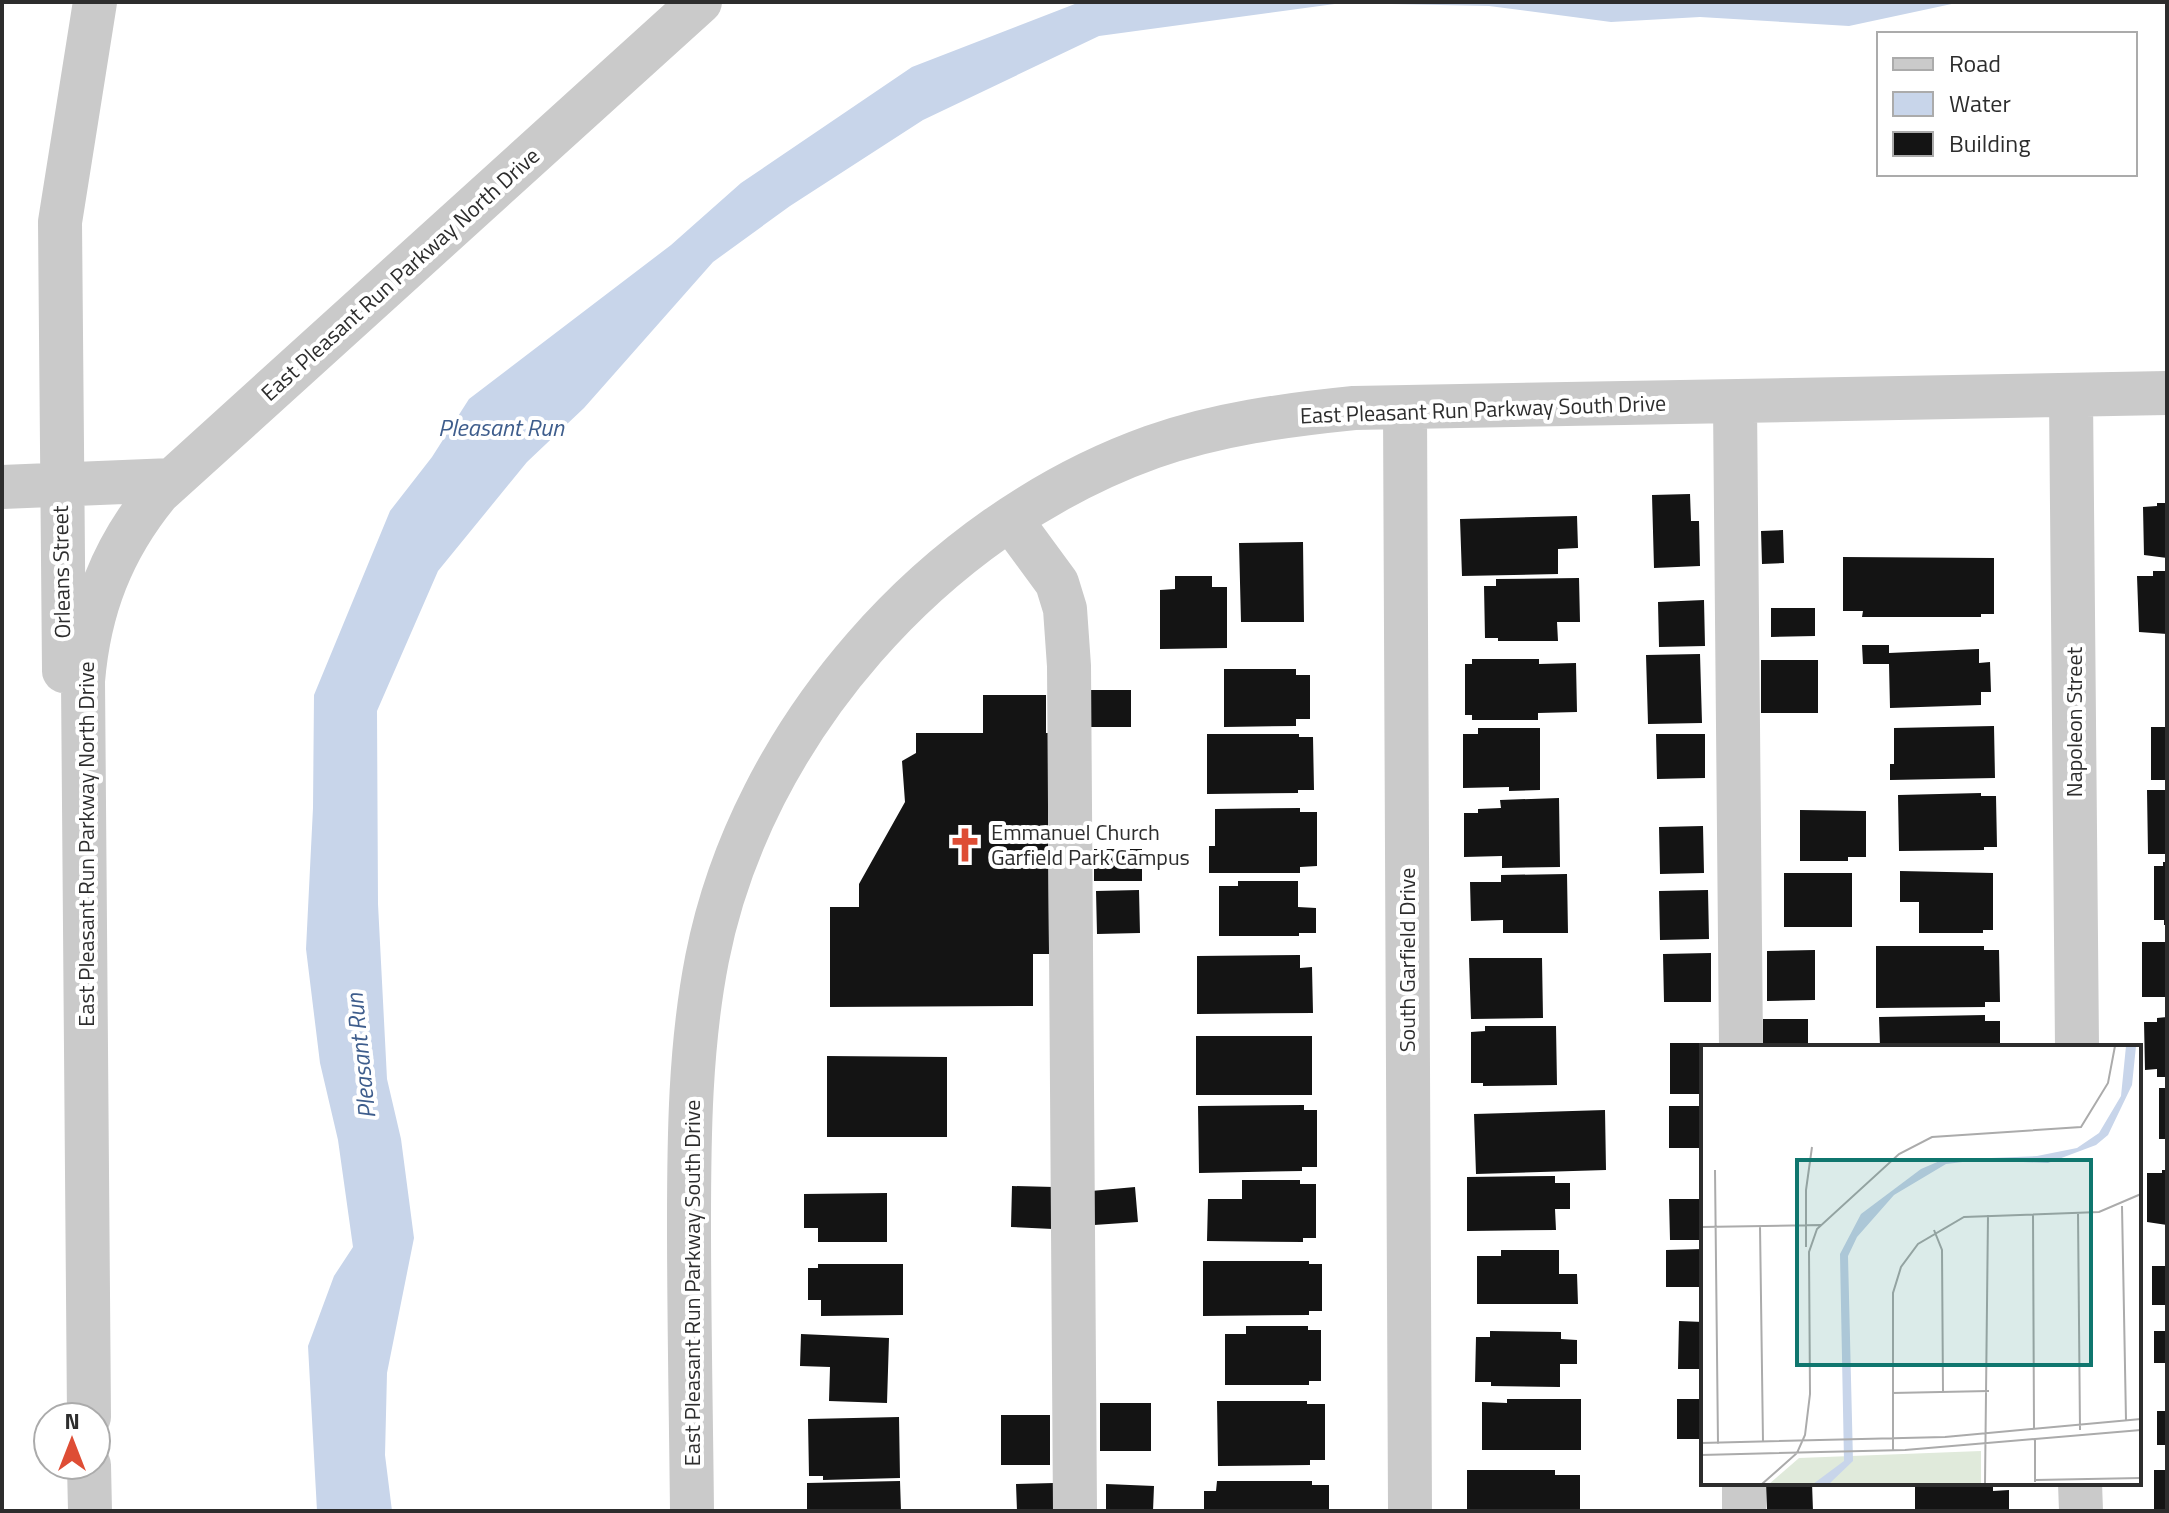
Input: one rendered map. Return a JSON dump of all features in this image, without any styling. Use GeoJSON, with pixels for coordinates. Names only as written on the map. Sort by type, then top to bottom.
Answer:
{"type":"FeatureCollection","features":[{"type":"Feature","properties":{"kind":"street","name":"Orleans Street"},"geometry":{"type":"LineString","coordinates":[[83,752],[62,664],[60,222],[95,2]]}},
{"type":"Feature","properties":{"kind":"street","name":"East Pleasant Run Parkway North Drive"},"geometry":{"type":"LineString","coordinates":[[89,1401],[83,681],[89,631],[112,561],[158,493],[700,2]]}},
{"type":"Feature","properties":{"kind":"street","name":"East Pleasant Run Parkway South Drive"},"geometry":{"type":"LineString","coordinates":[[692,1511],[689,1116],[702,988],[723,896],[741,842],[774,775],[848,669],[887,622],[911,599],[1010,519],[1110,464],[1152,447],[1226,426],[1331,410],[2167,393]]}},
{"type":"Feature","properties":{"kind":"street","name":"Napoleon Street"},"geometry":{"type":"LineString","coordinates":[[2071,397],[2077,1045]]}},
{"type":"Feature","properties":{"kind":"street"},"geometry":{"type":"LineString","coordinates":[[1735,403],[1741,1045]]}},
{"type":"Feature","properties":{"kind":"street","name":"South Garfield Drive"},"geometry":{"type":"LineString","coordinates":[[1405,408],[1410,1511]]}},
{"type":"Feature","properties":{"kind":"street"},"geometry":{"type":"LineString","coordinates":[[2,487],[172,480]]}},
{"type":"Feature","properties":{"kind":"street"},"geometry":{"type":"LineString","coordinates":[[1010,519],[1057,583],[1065,609],[1069,666],[1075,1511]]}},
{"type":"Feature","properties":{"kind":"street"},"geometry":{"type":"LineString","coordinates":[[89,1481],[90,1511]]}},
{"type":"Feature","properties":{"kind":"street"},"geometry":{"type":"LineString","coordinates":[[1744,1485],[1744,1511]]}},
{"type":"Feature","properties":{"kind":"street"},"geometry":{"type":"LineString","coordinates":[[2080,1485],[2081,1511]]}},
{"type":"Feature","properties":{"kind":"water","name":"Pleasant Run"},"geometry":{"type":"Polygon","coordinates":[[[1080,2],[1961,2],[1849,26],[1700,17],[1611,22],[1489,6],[1342,3],[1099,36],[923,120],[790,206],[713,262],[584,408],[527,462],[438,571],[377,711],[378,904],[387,1079],[401,1139],[414,1238],[387,1373],[385,1455],[392,1511],[317,1511],[308,1346],[334,1276],[353,1247],[338,1140],[320,1063],[306,949],[313,808],[314,695],[390,511],[432,457],[469,399],[671,245],[741,183],[912,67],[1080,2]]]}},
{"type":"Feature","properties":{"kind":"building"},"geometry":{"type":"Polygon","coordinates":[[[1690,494],[1691,521],[1699,521],[1700,566],[1654,568],[1652,495],[1690,494]]]}},
{"type":"Feature","properties":{"kind":"building"},"geometry":{"type":"Polygon","coordinates":[[[2157,503],[2167,503],[2167,558],[2144,555],[2143,507],[2157,506],[2157,503]]]}},
{"type":"Feature","properties":{"kind":"building"},"geometry":{"type":"Polygon","coordinates":[[[1577,516],[1578,548],[1558,549],[1558,574],[1462,576],[1460,519],[1577,516]]]}},
{"type":"Feature","properties":{"kind":"building"},"geometry":{"type":"Polygon","coordinates":[[[1783,530],[1784,563],[1762,564],[1761,531],[1783,530]]]}},
{"type":"Feature","properties":{"kind":"building"},"geometry":{"type":"Polygon","coordinates":[[[1303,542],[1304,622],[1241,622],[1239,543],[1303,542]]]}},
{"type":"Feature","properties":{"kind":"building"},"geometry":{"type":"Polygon","coordinates":[[[1843,557],[1994,558],[1994,614],[1981,614],[1981,617],[1862,617],[1863,611],[1843,611],[1843,557]]]}},
{"type":"Feature","properties":{"kind":"building"},"geometry":{"type":"Polygon","coordinates":[[[2153,571],[2167,571],[2167,634],[2139,632],[2137,576],[2153,576],[2153,571]]]}},
{"type":"Feature","properties":{"kind":"building"},"geometry":{"type":"Polygon","coordinates":[[[1175,576],[1212,576],[1212,587],[1227,587],[1227,648],[1160,649],[1160,590],[1175,589],[1175,576]]]}},
{"type":"Feature","properties":{"kind":"building"},"geometry":{"type":"Polygon","coordinates":[[[1579,578],[1580,622],[1557,622],[1558,641],[1498,641],[1498,638],[1485,638],[1484,586],[1496,586],[1496,579],[1579,578]]]}},
{"type":"Feature","properties":{"kind":"building"},"geometry":{"type":"Polygon","coordinates":[[[1704,600],[1705,646],[1659,647],[1658,602],[1704,600]]]}},
{"type":"Feature","properties":{"kind":"building"},"geometry":{"type":"Polygon","coordinates":[[[1771,608],[1815,608],[1815,636],[1771,637],[1771,608]]]}},
{"type":"Feature","properties":{"kind":"building"},"geometry":{"type":"Polygon","coordinates":[[[1862,645],[1889,645],[1889,653],[1979,649],[1979,663],[1990,662],[1991,692],[1981,692],[1981,705],[1890,708],[1889,664],[1863,664],[1862,645]]]}},
{"type":"Feature","properties":{"kind":"building"},"geometry":{"type":"Polygon","coordinates":[[[1700,654],[1702,723],[1648,724],[1646,655],[1700,654]]]}},
{"type":"Feature","properties":{"kind":"building"},"geometry":{"type":"Polygon","coordinates":[[[1472,659],[1539,659],[1539,664],[1576,663],[1577,712],[1538,713],[1538,720],[1472,720],[1472,715],[1465,715],[1465,664],[1472,664],[1472,659]]]}},
{"type":"Feature","properties":{"kind":"building"},"geometry":{"type":"Polygon","coordinates":[[[1761,660],[1818,660],[1818,713],[1761,713],[1761,660]]]}},
{"type":"Feature","properties":{"kind":"building"},"geometry":{"type":"Polygon","coordinates":[[[1224,669],[1296,669],[1296,675],[1310,675],[1310,719],[1296,719],[1296,726],[1224,727],[1224,669]]]}},
{"type":"Feature","properties":{"kind":"building"},"geometry":{"type":"Polygon","coordinates":[[[1088,690],[1131,690],[1131,727],[1088,727],[1088,690]]]}},
{"type":"Feature","properties":{"kind":"building","name":"Emmanuel Church Garfield Park Campus"},"geometry":{"type":"Polygon","coordinates":[[[983,695],[1046,695],[1046,733],[1054,733],[1054,805],[1048,805],[1049,954],[1033,954],[1033,1006],[830,1007],[830,907],[859,907],[859,884],[905,802],[902,761],[916,753],[916,733],[983,733],[983,695]]]}},
{"type":"Feature","properties":{"kind":"building"},"geometry":{"type":"Polygon","coordinates":[[[1994,726],[1995,778],[1890,780],[1890,764],[1894,764],[1894,728],[1994,726]]]}},
{"type":"Feature","properties":{"kind":"building"},"geometry":{"type":"Polygon","coordinates":[[[2151,727],[2167,727],[2167,780],[2151,780],[2151,727]]]}},
{"type":"Feature","properties":{"kind":"building"},"geometry":{"type":"Polygon","coordinates":[[[1478,728],[1540,728],[1540,790],[1463,788],[1463,734],[1478,734],[1478,728]]]}},
{"type":"Feature","properties":{"kind":"building"},"geometry":{"type":"Polygon","coordinates":[[[1207,734],[1299,734],[1299,737],[1313,737],[1314,790],[1298,790],[1298,793],[1207,794],[1207,734]]]}},
{"type":"Feature","properties":{"kind":"building"},"geometry":{"type":"Polygon","coordinates":[[[1656,734],[1705,734],[1705,778],[1657,779],[1656,734]]]}},
{"type":"Feature","properties":{"kind":"building"},"geometry":{"type":"Polygon","coordinates":[[[2147,790],[2167,790],[2167,854],[2148,854],[2147,790]]]}},
{"type":"Feature","properties":{"kind":"building"},"geometry":{"type":"Polygon","coordinates":[[[1981,793],[1981,796],[1996,796],[1997,847],[1984,847],[1984,850],[1899,851],[1898,795],[1981,793]]]}},
{"type":"Feature","properties":{"kind":"building"},"geometry":{"type":"Polygon","coordinates":[[[1559,798],[1560,867],[1502,868],[1502,856],[1464,857],[1464,813],[1501,808],[1500,800],[1559,798]]]}},
{"type":"Feature","properties":{"kind":"building"},"geometry":{"type":"Polygon","coordinates":[[[1300,808],[1300,812],[1317,812],[1317,866],[1300,867],[1300,873],[1209,873],[1209,846],[1215,846],[1215,809],[1300,808]]]}},
{"type":"Feature","properties":{"kind":"building"},"geometry":{"type":"Polygon","coordinates":[[[1800,810],[1866,811],[1866,857],[1848,857],[1848,861],[1800,861],[1800,810]]]}},
{"type":"Feature","properties":{"kind":"building"},"geometry":{"type":"Polygon","coordinates":[[[1703,826],[1704,873],[1660,874],[1659,827],[1703,826]]]}},
{"type":"Feature","properties":{"kind":"building"},"geometry":{"type":"Polygon","coordinates":[[[1094,849],[1142,849],[1142,881],[1094,881],[1094,849]]]}},
{"type":"Feature","properties":{"kind":"building"},"geometry":{"type":"Polygon","coordinates":[[[2163,862],[2167,862],[2167,925],[2164,925],[2164,920],[2154,920],[2154,866],[2163,866],[2163,862]]]}},
{"type":"Feature","properties":{"kind":"building"},"geometry":{"type":"Polygon","coordinates":[[[1900,871],[1993,873],[1993,930],[1983,930],[1983,933],[1919,933],[1919,902],[1900,902],[1900,871]]]}},
{"type":"Feature","properties":{"kind":"building"},"geometry":{"type":"Polygon","coordinates":[[[1784,873],[1852,873],[1852,927],[1784,927],[1784,873]]]}},
{"type":"Feature","properties":{"kind":"building"},"geometry":{"type":"Polygon","coordinates":[[[1567,874],[1568,933],[1503,933],[1503,920],[1471,921],[1470,882],[1501,882],[1501,875],[1567,874]]]}},
{"type":"Feature","properties":{"kind":"building"},"geometry":{"type":"Polygon","coordinates":[[[1238,881],[1298,881],[1298,907],[1316,908],[1316,933],[1299,933],[1299,936],[1219,936],[1219,886],[1238,886],[1238,881]]]}},
{"type":"Feature","properties":{"kind":"building"},"geometry":{"type":"Polygon","coordinates":[[[1139,890],[1140,933],[1097,934],[1096,891],[1139,890]]]}},
{"type":"Feature","properties":{"kind":"building"},"geometry":{"type":"Polygon","coordinates":[[[1708,890],[1709,939],[1660,940],[1659,891],[1708,890]]]}},
{"type":"Feature","properties":{"kind":"building"},"geometry":{"type":"Polygon","coordinates":[[[2142,942],[2167,942],[2167,997],[2142,997],[2142,942]]]}},
{"type":"Feature","properties":{"kind":"building"},"geometry":{"type":"Polygon","coordinates":[[[1876,946],[1984,946],[1984,950],[1999,950],[2000,1002],[1985,1002],[1985,1007],[1876,1008],[1876,946]]]}},
{"type":"Feature","properties":{"kind":"building"},"geometry":{"type":"Polygon","coordinates":[[[1815,950],[1815,1000],[1767,1001],[1767,951],[1815,950]]]}},
{"type":"Feature","properties":{"kind":"building"},"geometry":{"type":"Polygon","coordinates":[[[1711,953],[1711,1002],[1664,1002],[1663,954],[1711,953]]]}},
{"type":"Feature","properties":{"kind":"building"},"geometry":{"type":"Polygon","coordinates":[[[1300,955],[1300,968],[1312,967],[1313,1013],[1197,1014],[1197,956],[1300,955]]]}},
{"type":"Feature","properties":{"kind":"building"},"geometry":{"type":"Polygon","coordinates":[[[1469,958],[1542,958],[1543,1018],[1471,1019],[1469,958]]]}},
{"type":"Feature","properties":{"kind":"building"},"geometry":{"type":"Polygon","coordinates":[[[1985,1015],[1985,1021],[2000,1021],[2000,1045],[1880,1045],[1879,1017],[1985,1015]]]}},
{"type":"Feature","properties":{"kind":"building"},"geometry":{"type":"Polygon","coordinates":[[[2167,1017],[2167,1077],[2157,1077],[2157,1069],[2145,1070],[2144,1022],[2157,1022],[2157,1018],[2167,1017]]]}},
{"type":"Feature","properties":{"kind":"building"},"geometry":{"type":"Polygon","coordinates":[[[1763,1019],[1808,1019],[1808,1045],[1763,1045],[1763,1019]]]}},
{"type":"Feature","properties":{"kind":"building"},"geometry":{"type":"Polygon","coordinates":[[[1485,1026],[1556,1026],[1557,1085],[1483,1086],[1483,1083],[1471,1083],[1471,1032],[1485,1031],[1485,1026]]]}},
{"type":"Feature","properties":{"kind":"building"},"geometry":{"type":"Polygon","coordinates":[[[1196,1036],[1312,1036],[1312,1095],[1196,1095],[1196,1036]]]}},
{"type":"Feature","properties":{"kind":"building"},"geometry":{"type":"Polygon","coordinates":[[[1670,1043],[1717,1043],[1701,1045],[1701,1094],[1670,1094],[1670,1043]]]}},
{"type":"Feature","properties":{"kind":"building"},"geometry":{"type":"Polygon","coordinates":[[[827,1056],[947,1057],[947,1137],[827,1137],[827,1056]]]}},
{"type":"Feature","properties":{"kind":"building"},"geometry":{"type":"Polygon","coordinates":[[[2159,1088],[2167,1088],[2167,1139],[2159,1139],[2159,1088]]]}},
{"type":"Feature","properties":{"kind":"building"},"geometry":{"type":"Polygon","coordinates":[[[1304,1105],[1304,1110],[1317,1110],[1317,1167],[1302,1167],[1302,1171],[1199,1173],[1198,1106],[1304,1105]]]}},
{"type":"Feature","properties":{"kind":"building"},"geometry":{"type":"Polygon","coordinates":[[[1669,1106],[1701,1106],[1701,1148],[1669,1148],[1669,1106]]]}},
{"type":"Feature","properties":{"kind":"building"},"geometry":{"type":"Polygon","coordinates":[[[1605,1110],[1606,1170],[1476,1174],[1474,1114],[1605,1110]]]}},
{"type":"Feature","properties":{"kind":"building"},"geometry":{"type":"Polygon","coordinates":[[[2162,1170],[2167,1170],[2167,1225],[2147,1222],[2147,1173],[2162,1173],[2162,1170]]]}},
{"type":"Feature","properties":{"kind":"building"},"geometry":{"type":"Polygon","coordinates":[[[1555,1176],[1555,1183],[1570,1183],[1570,1209],[1555,1209],[1556,1230],[1467,1231],[1467,1177],[1555,1176]]]}},
{"type":"Feature","properties":{"kind":"building"},"geometry":{"type":"Polygon","coordinates":[[[1242,1180],[1300,1180],[1300,1184],[1316,1184],[1316,1238],[1303,1238],[1303,1242],[1207,1241],[1208,1199],[1242,1199],[1242,1180]]]}},
{"type":"Feature","properties":{"kind":"building"},"geometry":{"type":"Polygon","coordinates":[[[1012,1186],[1054,1187],[1053,1229],[1011,1227],[1012,1186]]]}},
{"type":"Feature","properties":{"kind":"building"},"geometry":{"type":"Polygon","coordinates":[[[1135,1187],[1138,1222],[1094,1225],[1091,1191],[1135,1187]]]}},
{"type":"Feature","properties":{"kind":"building"},"geometry":{"type":"Polygon","coordinates":[[[887,1193],[887,1242],[818,1242],[818,1228],[804,1228],[804,1194],[887,1193]]]}},
{"type":"Feature","properties":{"kind":"building"},"geometry":{"type":"Polygon","coordinates":[[[1669,1199],[1701,1199],[1701,1240],[1670,1240],[1669,1199]]]}},
{"type":"Feature","properties":{"kind":"building"},"geometry":{"type":"Polygon","coordinates":[[[1701,1249],[1701,1287],[1666,1287],[1666,1250],[1701,1249]]]}},
{"type":"Feature","properties":{"kind":"building"},"geometry":{"type":"Polygon","coordinates":[[[1501,1250],[1559,1250],[1559,1274],[1577,1274],[1578,1304],[1477,1304],[1477,1256],[1501,1256],[1501,1250]]]}},
{"type":"Feature","properties":{"kind":"building"},"geometry":{"type":"Polygon","coordinates":[[[1203,1261],[1309,1261],[1309,1264],[1322,1264],[1322,1311],[1309,1311],[1309,1315],[1203,1316],[1203,1261]]]}},
{"type":"Feature","properties":{"kind":"building"},"geometry":{"type":"Polygon","coordinates":[[[818,1264],[903,1264],[903,1315],[821,1316],[821,1300],[808,1300],[808,1268],[818,1268],[818,1264]]]}},
{"type":"Feature","properties":{"kind":"building"},"geometry":{"type":"Polygon","coordinates":[[[2152,1266],[2167,1266],[2167,1305],[2152,1305],[2152,1266]]]}},
{"type":"Feature","properties":{"kind":"building"},"geometry":{"type":"Polygon","coordinates":[[[1679,1321],[1701,1322],[1701,1369],[1678,1369],[1679,1321]]]}},
{"type":"Feature","properties":{"kind":"building"},"geometry":{"type":"Polygon","coordinates":[[[1246,1326],[1308,1326],[1308,1330],[1321,1330],[1321,1381],[1309,1381],[1309,1385],[1225,1385],[1225,1334],[1246,1334],[1246,1326]]]}},
{"type":"Feature","properties":{"kind":"building"},"geometry":{"type":"Polygon","coordinates":[[[1490,1331],[1561,1332],[1561,1339],[1577,1340],[1577,1364],[1560,1364],[1560,1387],[1491,1386],[1491,1382],[1475,1382],[1476,1337],[1490,1337],[1490,1331]]]}},
{"type":"Feature","properties":{"kind":"building"},"geometry":{"type":"Polygon","coordinates":[[[2154,1331],[2167,1331],[2167,1363],[2154,1363],[2154,1331]]]}},
{"type":"Feature","properties":{"kind":"building"},"geometry":{"type":"Polygon","coordinates":[[[801,1334],[889,1338],[887,1403],[829,1401],[830,1367],[800,1366],[801,1334]]]}},
{"type":"Feature","properties":{"kind":"building"},"geometry":{"type":"Polygon","coordinates":[[[1507,1399],[1581,1399],[1581,1450],[1482,1450],[1482,1402],[1507,1403],[1507,1399]]]}},
{"type":"Feature","properties":{"kind":"building"},"geometry":{"type":"Polygon","coordinates":[[[1677,1399],[1701,1399],[1701,1439],[1677,1439],[1677,1399]]]}},
{"type":"Feature","properties":{"kind":"building"},"geometry":{"type":"Polygon","coordinates":[[[1217,1401],[1307,1401],[1307,1404],[1325,1404],[1325,1460],[1310,1460],[1310,1465],[1218,1466],[1217,1401]]]}},
{"type":"Feature","properties":{"kind":"building"},"geometry":{"type":"Polygon","coordinates":[[[1100,1403],[1151,1403],[1151,1451],[1100,1451],[1100,1403]]]}},
{"type":"Feature","properties":{"kind":"building"},"geometry":{"type":"Polygon","coordinates":[[[2157,1411],[2167,1411],[2167,1445],[2157,1445],[2157,1411]]]}},
{"type":"Feature","properties":{"kind":"building"},"geometry":{"type":"Polygon","coordinates":[[[1001,1415],[1050,1415],[1050,1465],[1001,1465],[1001,1415]]]}},
{"type":"Feature","properties":{"kind":"building"},"geometry":{"type":"Polygon","coordinates":[[[899,1417],[900,1478],[823,1480],[823,1476],[809,1476],[808,1419],[899,1417]]]}},
{"type":"Feature","properties":{"kind":"building"},"geometry":{"type":"Polygon","coordinates":[[[1467,1470],[1555,1470],[1555,1475],[1580,1475],[1580,1511],[1467,1511],[1467,1470]]]}},
{"type":"Feature","properties":{"kind":"building"},"geometry":{"type":"Polygon","coordinates":[[[2154,1470],[2167,1470],[2167,1511],[2154,1511],[2154,1470]]]}},
{"type":"Feature","properties":{"kind":"building"},"geometry":{"type":"Polygon","coordinates":[[[900,1481],[901,1511],[807,1511],[807,1483],[900,1481]]]}},
{"type":"Feature","properties":{"kind":"building"},"geometry":{"type":"Polygon","coordinates":[[[1217,1481],[1312,1481],[1312,1485],[1329,1485],[1329,1511],[1204,1511],[1204,1491],[1216,1491],[1217,1481]]]}},
{"type":"Feature","properties":{"kind":"building"},"geometry":{"type":"Polygon","coordinates":[[[1054,1483],[1055,1511],[1017,1511],[1016,1484],[1054,1483]]]}},
{"type":"Feature","properties":{"kind":"building"},"geometry":{"type":"Polygon","coordinates":[[[1106,1484],[1154,1486],[1153,1511],[1106,1511],[1106,1484]]]}},
{"type":"Feature","properties":{"kind":"building"},"geometry":{"type":"Polygon","coordinates":[[[1766,1485],[1812,1485],[1813,1511],[1767,1511],[1766,1485]]]}},
{"type":"Feature","properties":{"kind":"building"},"geometry":{"type":"Polygon","coordinates":[[[1915,1485],[1993,1485],[1993,1491],[2009,1490],[2009,1511],[1915,1511],[1915,1485]]]}},
{"type":"Feature","properties":{"kind":"place","name":"Emmanuel Church Garfield Park Campus"},"geometry":{"type":"Point","coordinates":[965,845]}}]}
